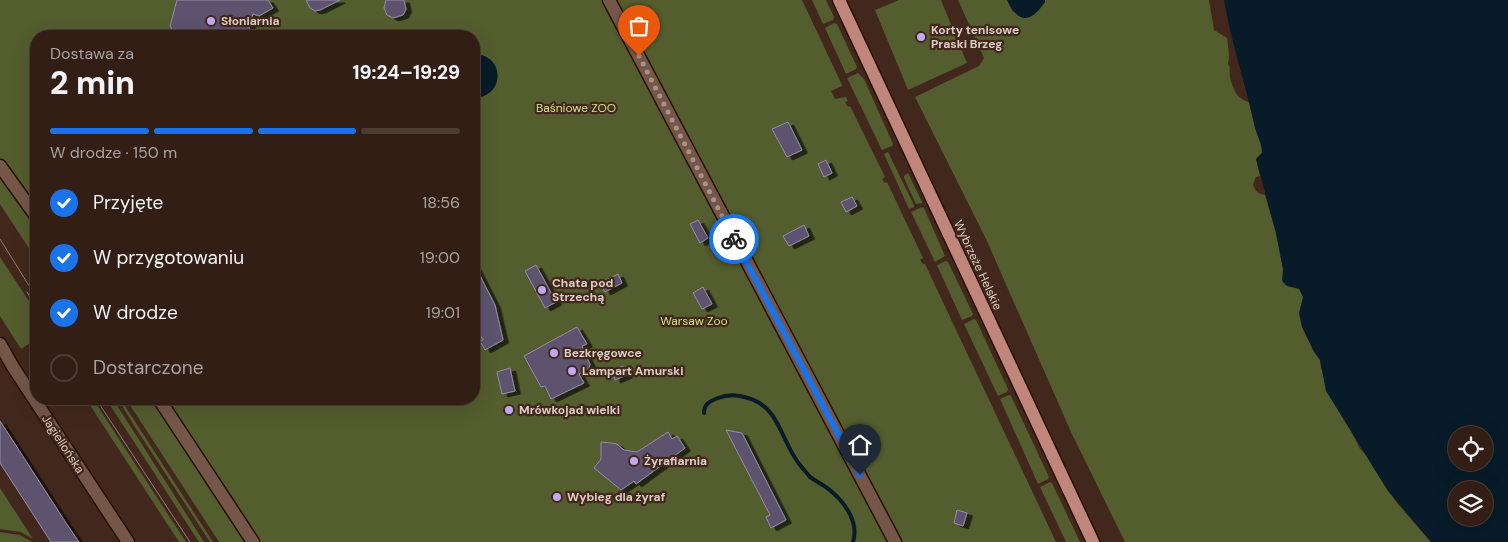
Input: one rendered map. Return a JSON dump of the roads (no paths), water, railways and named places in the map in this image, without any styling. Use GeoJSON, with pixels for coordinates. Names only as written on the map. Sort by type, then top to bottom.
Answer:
{"type":"FeatureCollection","features":[{"type":"Feature","properties":{"kind":"main road","name":"Wybrzeże Helskie"},"geometry":{"type":"LineString","coordinates":[[838,0],[1093,542]]}},
{"type":"Feature","properties":{"kind":"street"},"geometry":{"type":"LineString","coordinates":[[609,0],[895,542]]}},
{"type":"Feature","properties":{"kind":"street"},"geometry":{"type":"LineString","coordinates":[[0,166],[30,208]]}},
{"type":"Feature","properties":{"kind":"street","name":"Jagiellońska"},"geometry":{"type":"LineString","coordinates":[[0,344],[30,393]]}},
{"type":"Feature","properties":{"kind":"street","name":"Jagiellońska"},"geometry":{"type":"LineString","coordinates":[[38,405],[128,542]]}},
{"type":"Feature","properties":{"kind":"street"},"geometry":{"type":"LineString","coordinates":[[163,405],[253,542]]}},
{"type":"Feature","properties":{"kind":"water"},"geometry":{"type":"Polygon","coordinates":[[[1007,0],[1045,0],[1045,2],[1034,14],[1024,18],[1015,13],[1007,0]]]}},
{"type":"Feature","properties":{"kind":"water"},"geometry":{"type":"Polygon","coordinates":[[[1224,0],[1508,0],[1508,542],[1431,542],[1388,491],[1326,391],[1320,360],[1302,327],[1299,313],[1303,297],[1299,289],[1287,286],[1282,281],[1283,269],[1276,233],[1256,159],[1262,153],[1261,146],[1234,47],[1224,0]]]}},
{"type":"Feature","properties":{"kind":"water"},"geometry":{"type":"Polygon","coordinates":[[[480,55],[492,61],[498,76],[492,91],[480,97],[480,55]]]}},
{"type":"Feature","properties":{"kind":"waterway"},"geometry":{"type":"LineString","coordinates":[[704,413],[706,405],[710,402],[729,395],[748,398],[767,409],[774,417],[801,466],[810,477],[832,492],[850,514],[854,528],[853,542]]}},
{"type":"Feature","properties":{"kind":"tram line"},"geometry":{"type":"LineString","coordinates":[[0,239],[30,287]]}},
{"type":"Feature","properties":{"kind":"tram line"},"geometry":{"type":"LineString","coordinates":[[27,292],[30,297]]}},
{"type":"Feature","properties":{"kind":"tram line"},"geometry":{"type":"LineString","coordinates":[[100,405],[190,542]]}},
{"type":"Feature","properties":{"kind":"place","name":"Słoniarnia"},"geometry":{"type":"Point","coordinates":[211,21]}},
{"type":"Feature","properties":{"kind":"place","name":"Korty tenisowe Praski Brzeg"},"geometry":{"type":"Point","coordinates":[921,37]}},
{"type":"Feature","properties":{"kind":"place","name":"Chata pod Strzechą"},"geometry":{"type":"Point","coordinates":[542,290]}},
{"type":"Feature","properties":{"kind":"place","name":"Bezkręgowce"},"geometry":{"type":"Point","coordinates":[554,353]}},
{"type":"Feature","properties":{"kind":"place","name":"Lampart Amurski"},"geometry":{"type":"Point","coordinates":[572,371]}},
{"type":"Feature","properties":{"kind":"place","name":"Mrówkojad wielki"},"geometry":{"type":"Point","coordinates":[509,410]}},
{"type":"Feature","properties":{"kind":"place","name":"Żyrafiarnia"},"geometry":{"type":"Point","coordinates":[634,461]}},
{"type":"Feature","properties":{"kind":"place","name":"Wybieg dla żyraf"},"geometry":{"type":"Point","coordinates":[557,497]}},
{"type":"Feature","properties":{"kind":"park label","name":"Baśniowe ZOO"},"geometry":{"type":"Point","coordinates":[576,108]}},
{"type":"Feature","properties":{"kind":"park label","name":"Warsaw Zoo"},"geometry":{"type":"Point","coordinates":[694,321]}}]}
